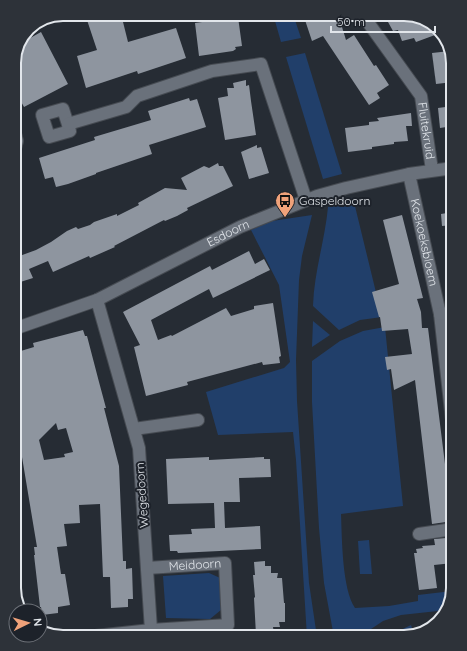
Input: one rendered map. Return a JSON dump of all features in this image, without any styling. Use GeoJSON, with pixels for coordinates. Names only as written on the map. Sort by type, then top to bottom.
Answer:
{"type":"FeatureCollection","features":[{"type":"Feature","properties":{"kind":"street","name":"Fluitekruid"},"geometry":{"type":"LineString","coordinates":[[369,21],[421,96],[432,170]]}},
{"type":"Feature","properties":{"kind":"street"},"geometry":{"type":"LineString","coordinates":[[68,124],[126,107],[137,96],[212,71],[262,64],[306,200]]}},
{"type":"Feature","properties":{"kind":"street","name":"Esdoorn"},"geometry":{"type":"LineString","coordinates":[[21,327],[97,300],[240,226],[306,200],[346,188],[409,174],[446,169]]}},
{"type":"Feature","properties":{"kind":"street","name":"Koekoeksbloem"},"geometry":{"type":"LineString","coordinates":[[409,174],[440,314],[446,367]]}},
{"type":"Feature","properties":{"kind":"street","name":"Wegedoorn"},"geometry":{"type":"LineString","coordinates":[[97,300],[134,429],[139,456],[151,630]]}},
{"type":"Feature","properties":{"kind":"street"},"geometry":{"type":"LineString","coordinates":[[440,314],[446,314]]}},
{"type":"Feature","properties":{"kind":"street"},"geometry":{"type":"LineString","coordinates":[[134,429],[198,420]]}},
{"type":"Feature","properties":{"kind":"street"},"geometry":{"type":"LineString","coordinates":[[419,534],[446,530]]}},
{"type":"Feature","properties":{"kind":"street","name":"Meidoorn"},"geometry":{"type":"LineString","coordinates":[[147,568],[225,563],[228,625],[151,630]]}},
{"type":"Feature","properties":{"kind":"shaded area"},"geometry":{"type":"Polygon","coordinates":[[[275,21],[295,21],[301,38],[281,42],[275,21]]]}},
{"type":"Feature","properties":{"kind":"shaded area"},"geometry":{"type":"Polygon","coordinates":[[[305,53],[342,174],[323,179],[286,57],[305,53]]]}},
{"type":"Feature","properties":{"kind":"shaded area"},"geometry":{"type":"Polygon","coordinates":[[[353,198],[382,317],[360,320],[339,330],[313,306],[314,293],[328,207],[353,198]]]}},
{"type":"Feature","properties":{"kind":"shaded area"},"geometry":{"type":"Polygon","coordinates":[[[312,215],[302,256],[299,280],[296,360],[297,401],[309,583],[316,630],[307,630],[293,432],[218,435],[206,392],[284,368],[290,362],[279,285],[251,230],[272,221],[312,215]]]}},
{"type":"Feature","properties":{"kind":"shaded area"},"geometry":{"type":"Polygon","coordinates":[[[313,321],[330,335],[312,347],[313,321]]]}},
{"type":"Feature","properties":{"kind":"shaded area"},"geometry":{"type":"Polygon","coordinates":[[[385,327],[403,506],[341,514],[342,549],[347,589],[355,608],[389,606],[418,601],[418,595],[446,592],[446,593],[443,604],[439,611],[401,615],[383,621],[370,630],[333,630],[324,583],[319,528],[312,402],[312,361],[340,341],[363,331],[385,327]]]}},
{"type":"Feature","properties":{"kind":"shaded area"},"geometry":{"type":"Polygon","coordinates":[[[369,540],[372,574],[360,574],[358,541],[369,540]]]}},
{"type":"Feature","properties":{"kind":"shaded area"},"geometry":{"type":"Polygon","coordinates":[[[209,573],[227,581],[227,605],[210,619],[166,618],[163,576],[209,573]]]}},
{"type":"Feature","properties":{"kind":"shaded area"},"geometry":{"type":"Polygon","coordinates":[[[411,625],[412,629],[409,630],[401,630],[411,625]]]}},
{"type":"Feature","properties":{"kind":"building"},"geometry":{"type":"Polygon","coordinates":[[[87,21],[123,21],[128,42],[176,28],[186,58],[138,74],[137,71],[86,88],[77,56],[97,50],[87,21]]]}},
{"type":"Feature","properties":{"kind":"building"},"geometry":{"type":"Polygon","coordinates":[[[209,21],[239,21],[242,46],[235,47],[236,49],[233,51],[199,56],[195,23],[209,21]]]}},
{"type":"Feature","properties":{"kind":"building"},"geometry":{"type":"Polygon","coordinates":[[[305,21],[340,21],[346,40],[354,35],[374,66],[376,65],[389,85],[377,93],[380,98],[369,105],[323,36],[312,41],[305,21]]]}},
{"type":"Feature","properties":{"kind":"building"},"geometry":{"type":"Polygon","coordinates":[[[406,21],[417,23],[427,28],[435,35],[416,42],[414,38],[402,41],[398,30],[393,31],[388,22],[406,21]]]}},
{"type":"Feature","properties":{"kind":"building"},"geometry":{"type":"Polygon","coordinates":[[[41,32],[68,84],[24,107],[21,102],[21,61],[25,45],[30,38],[41,32]]]}},
{"type":"Feature","properties":{"kind":"building"},"geometry":{"type":"Polygon","coordinates":[[[445,52],[446,83],[436,84],[432,53],[445,52]]]}},
{"type":"Feature","properties":{"kind":"building"},"geometry":{"type":"Polygon","coordinates":[[[246,80],[246,86],[249,85],[256,135],[225,140],[218,98],[228,96],[227,88],[234,88],[233,83],[246,80]]]}},
{"type":"Feature","properties":{"kind":"building"},"geometry":{"type":"Polygon","coordinates":[[[189,98],[190,101],[197,99],[206,127],[149,145],[152,154],[68,184],[56,187],[53,177],[45,179],[39,158],[95,140],[94,137],[151,120],[148,111],[189,98]]]}},
{"type":"Feature","properties":{"kind":"building"},"geometry":{"type":"Polygon","coordinates":[[[446,107],[446,127],[440,128],[438,108],[446,107]]]}},
{"type":"Feature","properties":{"kind":"building"},"geometry":{"type":"Polygon","coordinates":[[[411,113],[412,126],[406,126],[408,141],[394,142],[394,144],[372,147],[372,149],[348,152],[345,128],[369,125],[369,122],[379,121],[377,118],[411,113]]]}},
{"type":"Feature","properties":{"kind":"building"},"geometry":{"type":"Polygon","coordinates":[[[257,145],[257,148],[261,147],[269,173],[249,179],[241,152],[257,145]]]}},
{"type":"Feature","properties":{"kind":"building"},"geometry":{"type":"Polygon","coordinates":[[[218,163],[219,166],[223,166],[233,186],[187,208],[188,210],[177,216],[165,221],[164,220],[114,246],[115,247],[90,258],[89,256],[53,272],[48,261],[29,269],[33,278],[21,282],[21,255],[36,250],[76,227],[78,229],[117,214],[117,216],[139,205],[138,203],[165,188],[187,190],[181,178],[204,166],[209,168],[218,163]]]}},
{"type":"Feature","properties":{"kind":"building"},"geometry":{"type":"Polygon","coordinates":[[[446,213],[446,226],[442,226],[441,214],[446,213]]]}},
{"type":"Feature","properties":{"kind":"building"},"geometry":{"type":"Polygon","coordinates":[[[402,215],[423,298],[417,299],[421,312],[422,328],[428,328],[446,472],[446,522],[432,524],[415,380],[394,390],[391,369],[387,370],[385,357],[412,354],[408,329],[382,331],[380,317],[372,292],[399,284],[383,220],[402,215]]]}},
{"type":"Feature","properties":{"kind":"building"},"geometry":{"type":"Polygon","coordinates":[[[249,251],[255,264],[264,259],[270,270],[213,298],[209,289],[151,320],[158,340],[171,335],[172,336],[226,308],[231,316],[254,309],[254,306],[273,303],[281,356],[279,357],[280,363],[263,365],[262,362],[187,382],[188,385],[146,396],[134,347],[140,345],[123,312],[210,266],[212,270],[249,251]]]}},
{"type":"Feature","properties":{"kind":"building"},"geometry":{"type":"Polygon","coordinates":[[[83,330],[85,336],[87,336],[106,408],[104,408],[119,466],[123,561],[126,561],[126,569],[132,568],[133,599],[128,599],[128,607],[111,608],[110,577],[103,577],[100,504],[79,505],[80,523],[64,524],[67,546],[57,547],[61,574],[65,574],[70,605],[58,607],[58,613],[48,614],[48,603],[40,603],[34,555],[34,547],[37,547],[21,451],[21,351],[34,347],[33,343],[83,330]],[[56,423],[39,440],[44,460],[65,457],[64,454],[73,452],[66,428],[58,430],[56,423]]]}},
{"type":"Feature","properties":{"kind":"building"},"geometry":{"type":"Polygon","coordinates":[[[209,457],[209,460],[264,457],[264,459],[270,459],[271,477],[239,478],[240,502],[224,502],[225,528],[260,526],[261,549],[178,553],[177,551],[170,551],[169,535],[192,534],[191,529],[215,528],[214,503],[168,504],[166,459],[209,457]]]}},
{"type":"Feature","properties":{"kind":"building"},"geometry":{"type":"Polygon","coordinates":[[[446,538],[446,564],[434,565],[437,588],[419,590],[414,553],[417,553],[416,549],[423,548],[422,546],[435,545],[434,539],[446,538]]]}},
{"type":"Feature","properties":{"kind":"building"},"geometry":{"type":"Polygon","coordinates":[[[265,561],[265,566],[271,566],[271,573],[278,573],[277,578],[282,578],[285,603],[285,622],[279,622],[280,627],[273,627],[273,630],[256,630],[253,575],[255,575],[254,562],[265,561]]]}},
{"type":"Feature","properties":{"kind":"place","name":"Gaspeldoorn"},"geometry":{"type":"Point","coordinates":[285,218]}}]}
